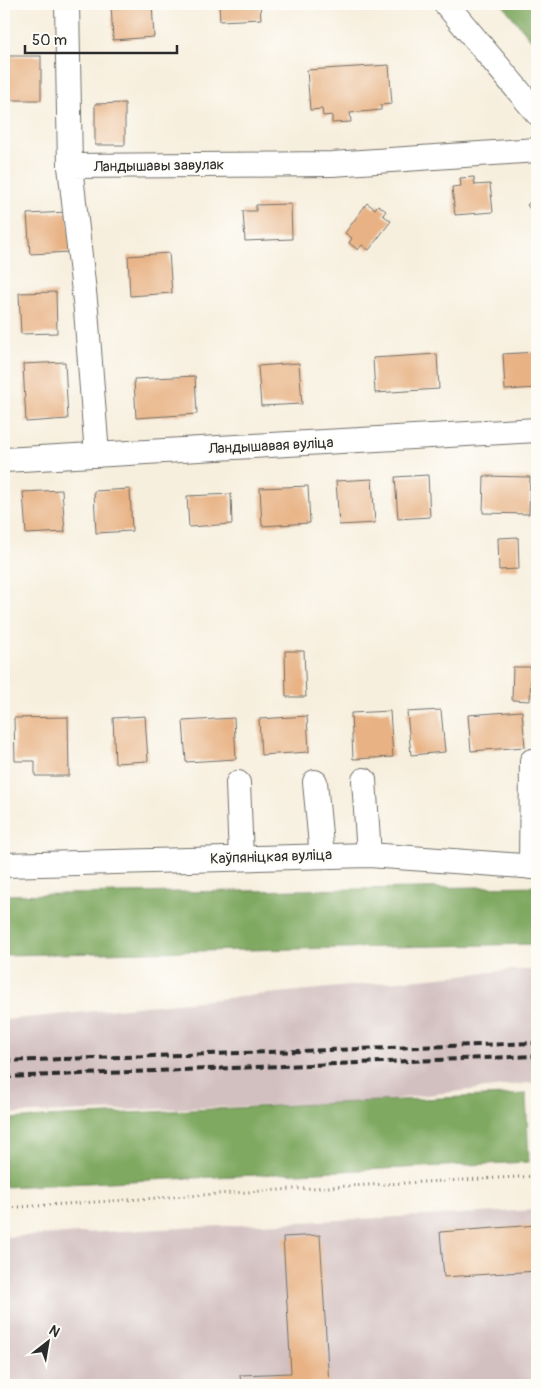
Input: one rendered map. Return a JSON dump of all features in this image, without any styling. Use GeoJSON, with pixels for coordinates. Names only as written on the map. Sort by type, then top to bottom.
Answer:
{"type":"FeatureCollection","features":[{"type":"Feature","properties":{"kind":"street"},"geometry":{"type":"LineString","coordinates":[[67,4],[70,166],[86,310],[97,456]]}},
{"type":"Feature","properties":{"kind":"street"},"geometry":{"type":"LineString","coordinates":[[446,4],[537,114]]}},
{"type":"Feature","properties":{"kind":"street","name":"Ландышавы завулак"},"geometry":{"type":"LineString","coordinates":[[70,166],[332,164],[537,150]]}},
{"type":"Feature","properties":{"kind":"street","name":"Ландышавая вуліца"},"geometry":{"type":"LineString","coordinates":[[4,460],[537,430]]}},
{"type":"Feature","properties":{"kind":"street"},"geometry":{"type":"LineString","coordinates":[[532,761],[534,867]]}},
{"type":"Feature","properties":{"kind":"street"},"geometry":{"type":"LineString","coordinates":[[364,780],[369,855]]}},
{"type":"Feature","properties":{"kind":"street"},"geometry":{"type":"LineString","coordinates":[[315,782],[322,856]]}},
{"type":"Feature","properties":{"kind":"street"},"geometry":{"type":"LineString","coordinates":[[238,783],[241,858]]}},
{"type":"Feature","properties":{"kind":"street","name":"Каўпяніцкая вуліца"},"geometry":{"type":"LineString","coordinates":[[4,865],[369,855],[534,867]]}},
{"type":"Feature","properties":{"kind":"path"},"geometry":{"type":"LineString","coordinates":[[4,1208],[537,1176]]}},
{"type":"Feature","properties":{"kind":"shaded area"},"geometry":{"type":"Polygon","coordinates":[[[511,970],[537,970],[537,1082],[368,1102],[4,1114],[4,1020],[511,970]]]}},
{"type":"Feature","properties":{"kind":"shaded area"},"geometry":{"type":"Polygon","coordinates":[[[537,1210],[537,1385],[4,1385],[4,1237],[537,1210]]]}},
{"type":"Feature","properties":{"kind":"green space"},"geometry":{"type":"Polygon","coordinates":[[[502,4],[537,4],[537,47],[502,4]]]}},
{"type":"Feature","properties":{"kind":"green space"},"geometry":{"type":"Polygon","coordinates":[[[537,886],[537,944],[4,955],[4,895],[537,886]]]}},
{"type":"Feature","properties":{"kind":"green space"},"geometry":{"type":"Polygon","coordinates":[[[526,1094],[529,1162],[4,1187],[4,1119],[526,1094]]]}},
{"type":"Feature","properties":{"kind":"building"},"geometry":{"type":"Polygon","coordinates":[[[111,4],[152,4],[154,37],[113,40],[111,4]]]}},
{"type":"Feature","properties":{"kind":"building"},"geometry":{"type":"Polygon","coordinates":[[[219,4],[260,4],[261,19],[220,21],[219,4]]]}},
{"type":"Feature","properties":{"kind":"building"},"geometry":{"type":"Polygon","coordinates":[[[4,56],[41,56],[41,100],[4,100],[4,56]]]}},
{"type":"Feature","properties":{"kind":"building"},"geometry":{"type":"Polygon","coordinates":[[[389,65],[392,104],[381,105],[381,110],[350,113],[351,122],[332,123],[332,115],[323,116],[322,109],[310,110],[307,70],[389,65]]]}},
{"type":"Feature","properties":{"kind":"building"},"geometry":{"type":"Polygon","coordinates":[[[125,103],[125,145],[95,145],[95,104],[125,103]]]}},
{"type":"Feature","properties":{"kind":"building"},"geometry":{"type":"Polygon","coordinates":[[[474,177],[475,185],[490,184],[493,212],[455,215],[452,187],[461,186],[460,178],[474,177]]]}},
{"type":"Feature","properties":{"kind":"building"},"geometry":{"type":"Polygon","coordinates":[[[537,197],[537,218],[527,205],[537,197]]]}},
{"type":"Feature","properties":{"kind":"building"},"geometry":{"type":"Polygon","coordinates":[[[367,203],[375,209],[378,205],[386,211],[383,215],[391,221],[369,250],[362,245],[358,250],[349,243],[352,238],[345,233],[367,203]]]}},
{"type":"Feature","properties":{"kind":"building"},"geometry":{"type":"Polygon","coordinates":[[[291,204],[292,239],[245,241],[243,211],[256,211],[256,205],[291,204]]]}},
{"type":"Feature","properties":{"kind":"building"},"geometry":{"type":"Polygon","coordinates":[[[68,212],[71,252],[30,254],[27,214],[68,212]]]}},
{"type":"Feature","properties":{"kind":"building"},"geometry":{"type":"Polygon","coordinates":[[[169,253],[172,293],[130,296],[128,256],[169,253]]]}},
{"type":"Feature","properties":{"kind":"building"},"geometry":{"type":"Polygon","coordinates":[[[56,292],[57,333],[21,334],[19,293],[56,292]]]}},
{"type":"Feature","properties":{"kind":"building"},"geometry":{"type":"Polygon","coordinates":[[[537,352],[537,388],[505,390],[503,354],[537,352]]]}},
{"type":"Feature","properties":{"kind":"building"},"geometry":{"type":"Polygon","coordinates":[[[437,354],[439,389],[375,393],[373,358],[437,354]]]}},
{"type":"Feature","properties":{"kind":"building"},"geometry":{"type":"Polygon","coordinates":[[[65,362],[68,419],[26,422],[23,364],[65,362]]]}},
{"type":"Feature","properties":{"kind":"building"},"geometry":{"type":"Polygon","coordinates":[[[299,363],[302,404],[261,406],[258,366],[299,363]]]}},
{"type":"Feature","properties":{"kind":"building"},"geometry":{"type":"Polygon","coordinates":[[[195,376],[197,414],[136,418],[134,379],[195,376]]]}},
{"type":"Feature","properties":{"kind":"building"},"geometry":{"type":"Polygon","coordinates":[[[428,475],[430,517],[398,519],[395,477],[428,475]]]}},
{"type":"Feature","properties":{"kind":"building"},"geometry":{"type":"Polygon","coordinates":[[[484,476],[530,477],[529,514],[483,513],[484,476]]]}},
{"type":"Feature","properties":{"kind":"building"},"geometry":{"type":"Polygon","coordinates":[[[372,479],[375,523],[339,525],[336,481],[372,479]]]}},
{"type":"Feature","properties":{"kind":"building"},"geometry":{"type":"Polygon","coordinates":[[[308,486],[310,523],[262,526],[260,488],[308,486]]]}},
{"type":"Feature","properties":{"kind":"building"},"geometry":{"type":"Polygon","coordinates":[[[130,489],[132,531],[96,533],[94,491],[130,489]]]}},
{"type":"Feature","properties":{"kind":"building"},"geometry":{"type":"Polygon","coordinates":[[[62,490],[65,532],[26,534],[23,492],[62,490]]]}},
{"type":"Feature","properties":{"kind":"building"},"geometry":{"type":"Polygon","coordinates":[[[231,494],[232,524],[189,527],[187,496],[231,494]]]}},
{"type":"Feature","properties":{"kind":"building"},"geometry":{"type":"Polygon","coordinates":[[[518,537],[519,569],[499,570],[498,538],[518,537]]]}},
{"type":"Feature","properties":{"kind":"building"},"geometry":{"type":"Polygon","coordinates":[[[285,651],[304,651],[306,697],[286,697],[285,651]]]}},
{"type":"Feature","properties":{"kind":"building"},"geometry":{"type":"Polygon","coordinates":[[[513,667],[531,667],[530,701],[512,700],[513,667]]]}},
{"type":"Feature","properties":{"kind":"building"},"geometry":{"type":"Polygon","coordinates":[[[441,710],[445,752],[411,755],[407,712],[441,710]]]}},
{"type":"Feature","properties":{"kind":"building"},"geometry":{"type":"Polygon","coordinates":[[[390,711],[393,757],[353,759],[351,713],[390,711]]]}},
{"type":"Feature","properties":{"kind":"building"},"geometry":{"type":"Polygon","coordinates":[[[522,711],[525,747],[471,751],[468,715],[522,711]]]}},
{"type":"Feature","properties":{"kind":"building"},"geometry":{"type":"Polygon","coordinates":[[[145,716],[148,761],[115,763],[113,718],[145,716]]]}},
{"type":"Feature","properties":{"kind":"building"},"geometry":{"type":"Polygon","coordinates":[[[307,716],[309,752],[261,755],[259,719],[307,716]]]}},
{"type":"Feature","properties":{"kind":"building"},"geometry":{"type":"Polygon","coordinates":[[[68,717],[69,776],[35,776],[35,761],[15,761],[14,718],[68,717]]]}},
{"type":"Feature","properties":{"kind":"building"},"geometry":{"type":"Polygon","coordinates":[[[234,718],[236,759],[186,762],[183,721],[234,718]]]}},
{"type":"Feature","properties":{"kind":"building"},"geometry":{"type":"Polygon","coordinates":[[[537,1225],[537,1271],[444,1277],[440,1232],[537,1225]]]}},
{"type":"Feature","properties":{"kind":"building"},"geometry":{"type":"Polygon","coordinates":[[[320,1235],[329,1385],[241,1385],[240,1375],[291,1373],[283,1237],[320,1235]]]}},
{"type":"Feature","properties":{"kind":"railway"},"geometry":{"type":"LineString","coordinates":[[4,1061],[537,1043]]}},
{"type":"Feature","properties":{"kind":"railway"},"geometry":{"type":"LineString","coordinates":[[4,1077],[537,1056]]}}]}
